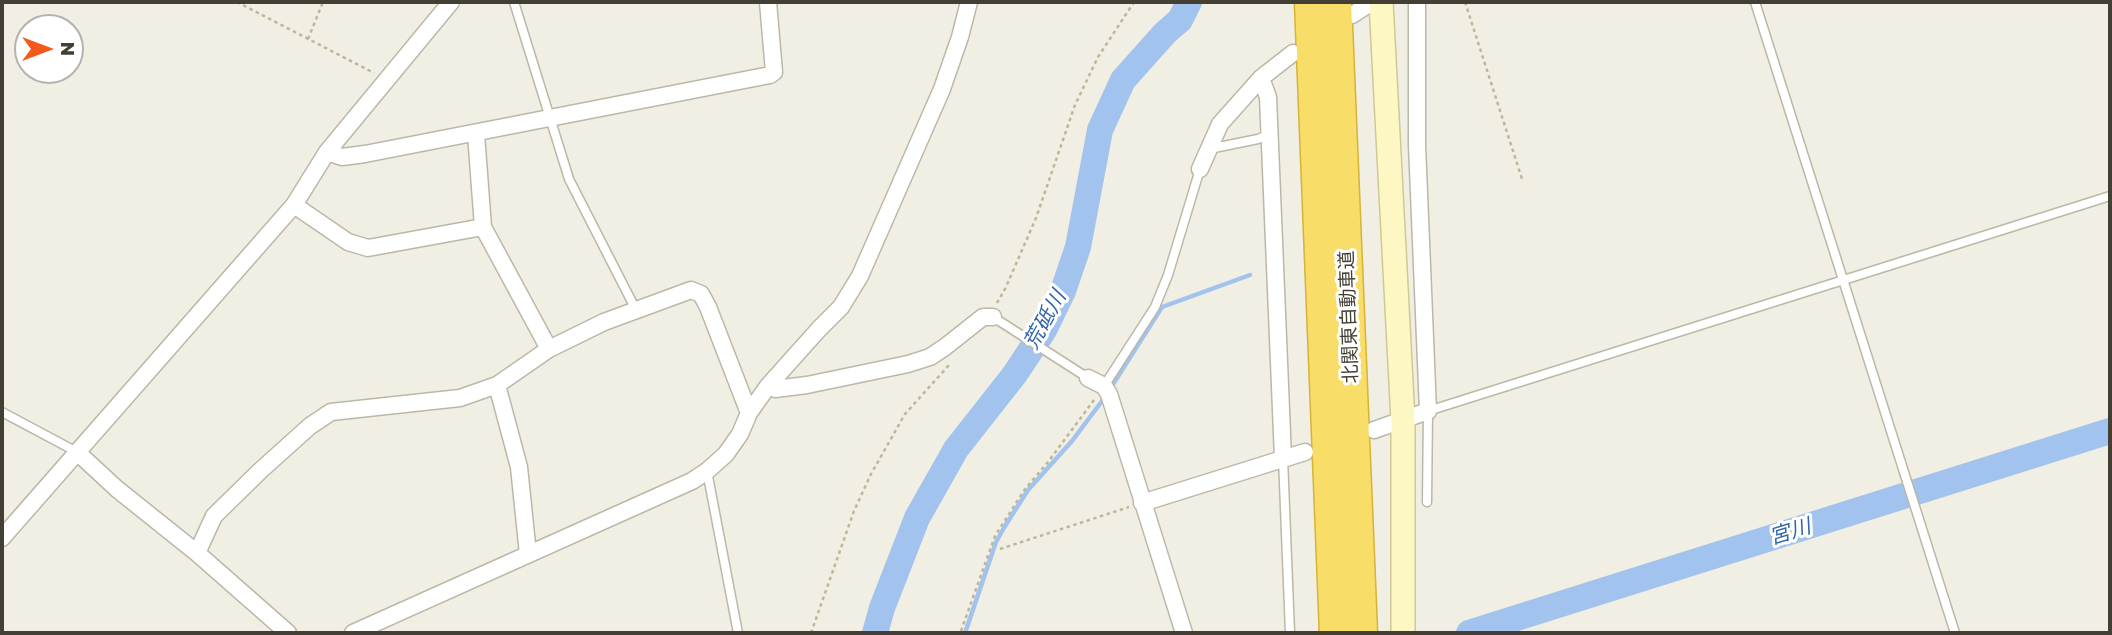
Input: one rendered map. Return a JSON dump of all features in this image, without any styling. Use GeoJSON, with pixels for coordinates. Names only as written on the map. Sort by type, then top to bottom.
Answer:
{"type":"FeatureCollection","features":[{"type":"Feature","properties":{"kind":"highway","name":"北関東自動車道"},"geometry":{"type":"LineString","coordinates":[[1344,8],[1353,632]]}},
{"type":"Feature","properties":{"kind":"highway","name":"北関東自動車道"},"geometry":{"type":"LineString","coordinates":[[1310,9],[1353,632]]}},
{"type":"Feature","properties":{"kind":"street"},"geometry":{"type":"LineString","coordinates":[[2,538],[294,205],[327,152],[451,2]]}},
{"type":"Feature","properties":{"kind":"street"},"geometry":{"type":"LineString","coordinates":[[327,152],[342,157],[365,154],[770,75],[774,72],[768,2]]}},
{"type":"Feature","properties":{"kind":"street"},"geometry":{"type":"LineString","coordinates":[[353,633],[680,487],[708,471],[726,454],[768,386],[841,307],[860,276],[942,89],[969,2]]}},
{"type":"Feature","properties":{"kind":"street"},"geometry":{"type":"LineString","coordinates":[[1344,8],[1373,2]]}},
{"type":"Feature","properties":{"kind":"street"},"geometry":{"type":"LineString","coordinates":[[1381,2],[1403,421],[1403,629]]}},
{"type":"Feature","properties":{"kind":"street"},"geometry":{"type":"LineString","coordinates":[[1374,430],[1428,411],[1417,145],[1417,2]]}},
{"type":"Feature","properties":{"kind":"street"},"geometry":{"type":"LineString","coordinates":[[1200,169],[1220,124],[1261,78],[1293,53]]}},
{"type":"Feature","properties":{"kind":"street"},"geometry":{"type":"LineString","coordinates":[[1261,78],[1268,97],[1283,458]]}},
{"type":"Feature","properties":{"kind":"street"},"geometry":{"type":"LineString","coordinates":[[476,134],[483,227],[549,349]]}},
{"type":"Feature","properties":{"kind":"street"},"geometry":{"type":"LineString","coordinates":[[294,205],[348,242],[368,248],[483,227]]}},
{"type":"Feature","properties":{"kind":"street"},"geometry":{"type":"LineString","coordinates":[[197,553],[214,516],[280,452],[331,412],[460,398],[497,385],[549,349],[604,322],[691,290],[701,295],[708,307],[749,413]]}},
{"type":"Feature","properties":{"kind":"street"},"geometry":{"type":"LineString","coordinates":[[768,386],[775,389],[807,385],[908,364],[930,357],[946,347],[983,317],[993,317]]}},
{"type":"Feature","properties":{"kind":"street"},"geometry":{"type":"LineString","coordinates":[[1088,378],[1104,386],[1109,394],[1184,633]]}},
{"type":"Feature","properties":{"kind":"street"},"geometry":{"type":"LineString","coordinates":[[497,385],[519,467],[528,554]]}},
{"type":"Feature","properties":{"kind":"street"},"geometry":{"type":"LineString","coordinates":[[77,452],[288,633]]}},
{"type":"Feature","properties":{"kind":"street"},"geometry":{"type":"LineString","coordinates":[[1142,503],[1305,452]]}},
{"type":"Feature","properties":{"kind":"lane"},"geometry":{"type":"LineString","coordinates":[[514,2],[569,178],[636,310]]}},
{"type":"Feature","properties":{"kind":"lane"},"geometry":{"type":"LineString","coordinates":[[1755,2],[1955,633]]}},
{"type":"Feature","properties":{"kind":"lane"},"geometry":{"type":"LineString","coordinates":[[1208,149],[1236,145],[1270,134]]}},
{"type":"Feature","properties":{"kind":"lane"},"geometry":{"type":"LineString","coordinates":[[1104,386],[1155,307],[1168,275],[1200,169]]}},
{"type":"Feature","properties":{"kind":"lane"},"geometry":{"type":"LineString","coordinates":[[1427,502],[1428,411],[2110,196]]}},
{"type":"Feature","properties":{"kind":"lane"},"geometry":{"type":"LineString","coordinates":[[993,317],[1088,378]]}},
{"type":"Feature","properties":{"kind":"lane"},"geometry":{"type":"LineString","coordinates":[[2,412],[77,452]]}},
{"type":"Feature","properties":{"kind":"lane"},"geometry":{"type":"LineString","coordinates":[[1283,458],[1290,633]]}},
{"type":"Feature","properties":{"kind":"lane"},"geometry":{"type":"LineString","coordinates":[[708,471],[738,633]]}},
{"type":"Feature","properties":{"kind":"path"},"geometry":{"type":"LineString","coordinates":[[237,2],[371,71],[385,81]]}},
{"type":"Feature","properties":{"kind":"path"},"geometry":{"type":"LineString","coordinates":[[308,39],[323,2]]}},
{"type":"Feature","properties":{"kind":"path"},"geometry":{"type":"LineString","coordinates":[[1465,2],[1522,182]]}},
{"type":"Feature","properties":{"kind":"path"},"geometry":{"type":"LineString","coordinates":[[961,631],[995,536],[1025,489],[1104,386]]}},
{"type":"Feature","properties":{"kind":"path"},"geometry":{"type":"LineString","coordinates":[[1000,550],[1142,503]]}},
{"type":"Feature","properties":{"kind":"waterway","name":"荒砥川"},"geometry":{"type":"LineString","coordinates":[[875,633],[917,518],[956,449],[1015,374],[1044,330],[1063,291],[1078,247],[1100,130],[1123,80],[1180,20],[1189,2]]}},
{"type":"Feature","properties":{"kind":"waterway"},"geometry":{"type":"LineString","coordinates":[[1110,389],[1162,307],[1250,275]]}},
{"type":"Feature","properties":{"kind":"waterway"},"geometry":{"type":"LineString","coordinates":[[965,633],[996,542],[1005,526],[1028,490],[1072,441],[1105,397]]}},
{"type":"Feature","properties":{"kind":"waterway","name":"宮川"},"geometry":{"type":"LineString","coordinates":[[1469,633],[2110,431]]}}]}
